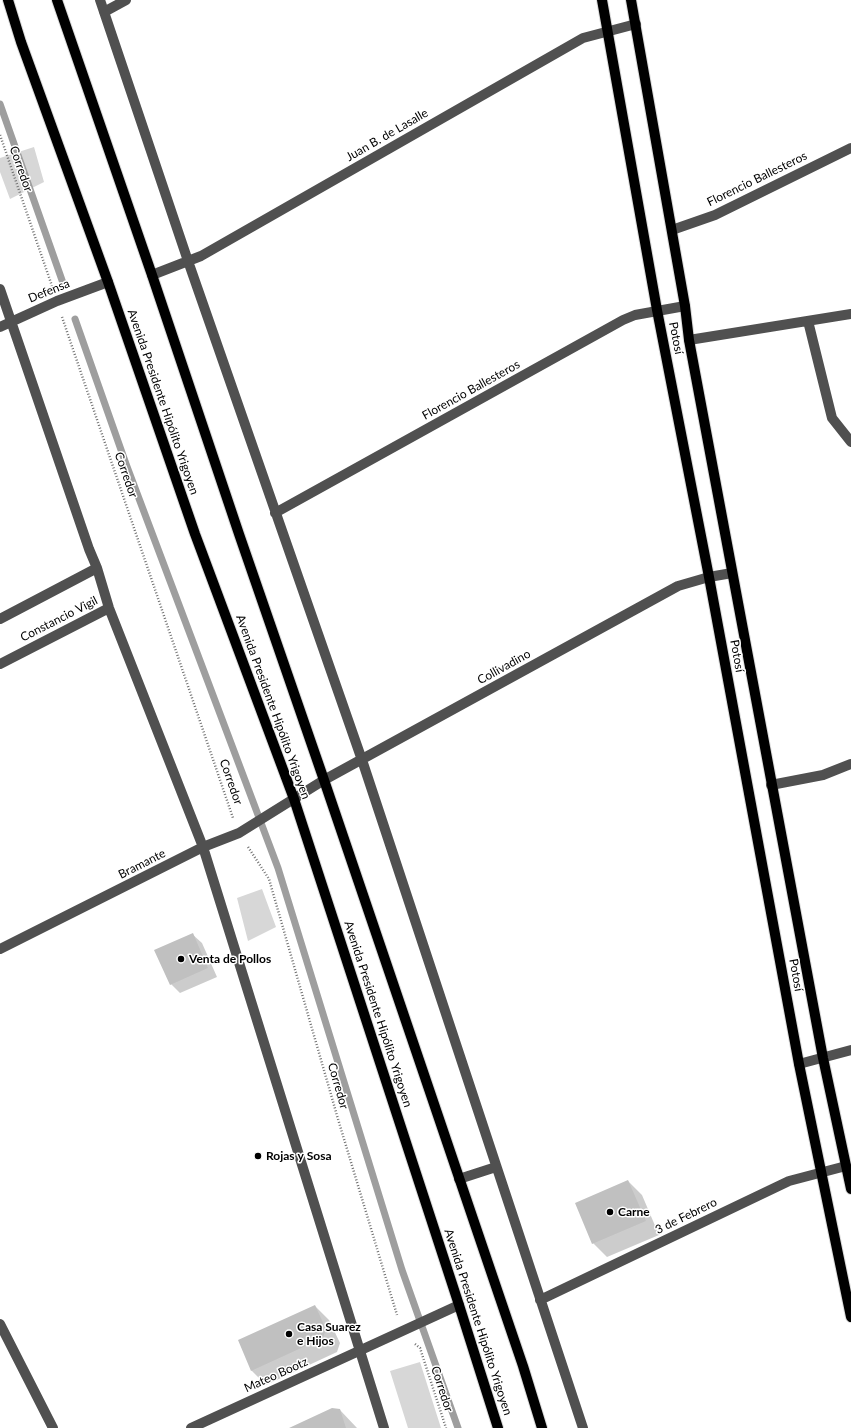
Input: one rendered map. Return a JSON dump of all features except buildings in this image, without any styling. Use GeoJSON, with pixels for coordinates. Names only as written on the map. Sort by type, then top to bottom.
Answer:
{"type":"FeatureCollection","features":[{"type":"Feature","properties":{"kind":"main road","name":"Avenida Presidente Hipólito Yrigoyen"},"geometry":{"type":"LineString","coordinates":[[8,0],[21,42],[108,282],[195,534],[294,799],[460,1305],[498,1428]]}},
{"type":"Feature","properties":{"kind":"main road","name":"Avenida Presidente Hipólito Yrigoyen"},"geometry":{"type":"LineString","coordinates":[[57,0],[460,1179],[523,1366],[542,1428]]}},
{"type":"Feature","properties":{"kind":"main road","name":"Potosí"},"geometry":{"type":"LineString","coordinates":[[602,0],[657,310],[709,577],[799,1064],[851,1317]]}},
{"type":"Feature","properties":{"kind":"main road","name":"Potosí"},"geometry":{"type":"LineString","coordinates":[[631,0],[685,306],[689,340],[771,785],[823,1058],[851,1189]]}},
{"type":"Feature","properties":{"kind":"street"},"geometry":{"type":"LineString","coordinates":[[100,0],[188,261],[362,760],[583,1428]]}},
{"type":"Feature","properties":{"kind":"street"},"geometry":{"type":"LineString","coordinates":[[104,12],[126,0]]}},
{"type":"Feature","properties":{"kind":"street","name":"Juan B. de Lasalle"},"geometry":{"type":"LineString","coordinates":[[152,275],[201,256],[583,38],[636,24]]}},
{"type":"Feature","properties":{"kind":"street","name":"Florencio Ballesteros"},"geometry":{"type":"LineString","coordinates":[[672,230],[715,215],[851,148]]}},
{"type":"Feature","properties":{"kind":"street","name":"Defensa"},"geometry":{"type":"LineString","coordinates":[[0,327],[57,301],[108,282]]}},
{"type":"Feature","properties":{"kind":"street"},"geometry":{"type":"LineString","coordinates":[[0,289],[86,542],[97,568],[109,608],[203,848],[384,1428]]}},
{"type":"Feature","properties":{"kind":"street","name":"Florencio Ballesteros"},"geometry":{"type":"LineString","coordinates":[[276,514],[623,320],[635,315],[657,310],[685,306]]}},
{"type":"Feature","properties":{"kind":"street"},"geometry":{"type":"LineString","coordinates":[[689,340],[851,314]]}},
{"type":"Feature","properties":{"kind":"street"},"geometry":{"type":"LineString","coordinates":[[808,321],[832,418],[851,442]]}},
{"type":"Feature","properties":{"kind":"street"},"geometry":{"type":"LineString","coordinates":[[0,619],[97,568]]}},
{"type":"Feature","properties":{"kind":"street","name":"Collivadino"},"geometry":{"type":"LineString","coordinates":[[294,799],[324,780],[678,586],[709,577],[732,574]]}},
{"type":"Feature","properties":{"kind":"street","name":"Constancio Vigil"},"geometry":{"type":"LineString","coordinates":[[0,664],[109,608]]}},
{"type":"Feature","properties":{"kind":"street"},"geometry":{"type":"LineString","coordinates":[[771,785],[823,775],[851,764]]}},
{"type":"Feature","properties":{"kind":"street","name":"Bramante"},"geometry":{"type":"LineString","coordinates":[[0,949],[203,848],[239,833],[294,799]]}},
{"type":"Feature","properties":{"kind":"street"},"geometry":{"type":"LineString","coordinates":[[799,1064],[851,1050]]}},
{"type":"Feature","properties":{"kind":"street","name":"3 de Febrero"},"geometry":{"type":"LineString","coordinates":[[540,1300],[789,1181],[846,1166]]}},
{"type":"Feature","properties":{"kind":"street"},"geometry":{"type":"LineString","coordinates":[[460,1179],[496,1167]]}},
{"type":"Feature","properties":{"kind":"street","name":"Mateo Bootz"},"geometry":{"type":"LineString","coordinates":[[191,1428],[460,1305]]}},
{"type":"Feature","properties":{"kind":"street"},"geometry":{"type":"LineString","coordinates":[[0,1324],[53,1428]]}},
{"type":"Feature","properties":{"kind":"path","name":"Corredor"},"geometry":{"type":"LineString","coordinates":[[0,135],[239,833],[269,879],[338,1119],[405,1330],[420,1348],[446,1428]]}},
{"type":"Feature","properties":{"kind":"shaded area"},"geometry":{"type":"Polygon","coordinates":[[[34,147],[44,182],[10,199],[0,172],[0,158],[34,147]]]}},
{"type":"Feature","properties":{"kind":"shaded area"},"geometry":{"type":"Polygon","coordinates":[[[262,889],[276,927],[248,941],[237,898],[262,889]]]}},
{"type":"Feature","properties":{"kind":"shaded area"},"geometry":{"type":"Polygon","coordinates":[[[420,1362],[441,1428],[408,1428],[390,1371],[420,1362]]]}},
{"type":"Feature","properties":{"kind":"waterway"},"geometry":{"type":"LineString","coordinates":[[0,104],[63,283]]}},
{"type":"Feature","properties":{"kind":"waterway"},"geometry":{"type":"LineString","coordinates":[[75,319],[126,464],[278,868],[402,1270],[458,1428]]}},
{"type":"Feature","properties":{"kind":"place","name":"Venta de Pollos"},"geometry":{"type":"Point","coordinates":[181,959]}},
{"type":"Feature","properties":{"kind":"place","name":"Rojas y Sosa"},"geometry":{"type":"Point","coordinates":[258,1156]}},
{"type":"Feature","properties":{"kind":"place","name":"Carne"},"geometry":{"type":"Point","coordinates":[610,1212]}},
{"type":"Feature","properties":{"kind":"place","name":"Casa Suarez e Hijos"},"geometry":{"type":"Point","coordinates":[289,1334]}}]}
